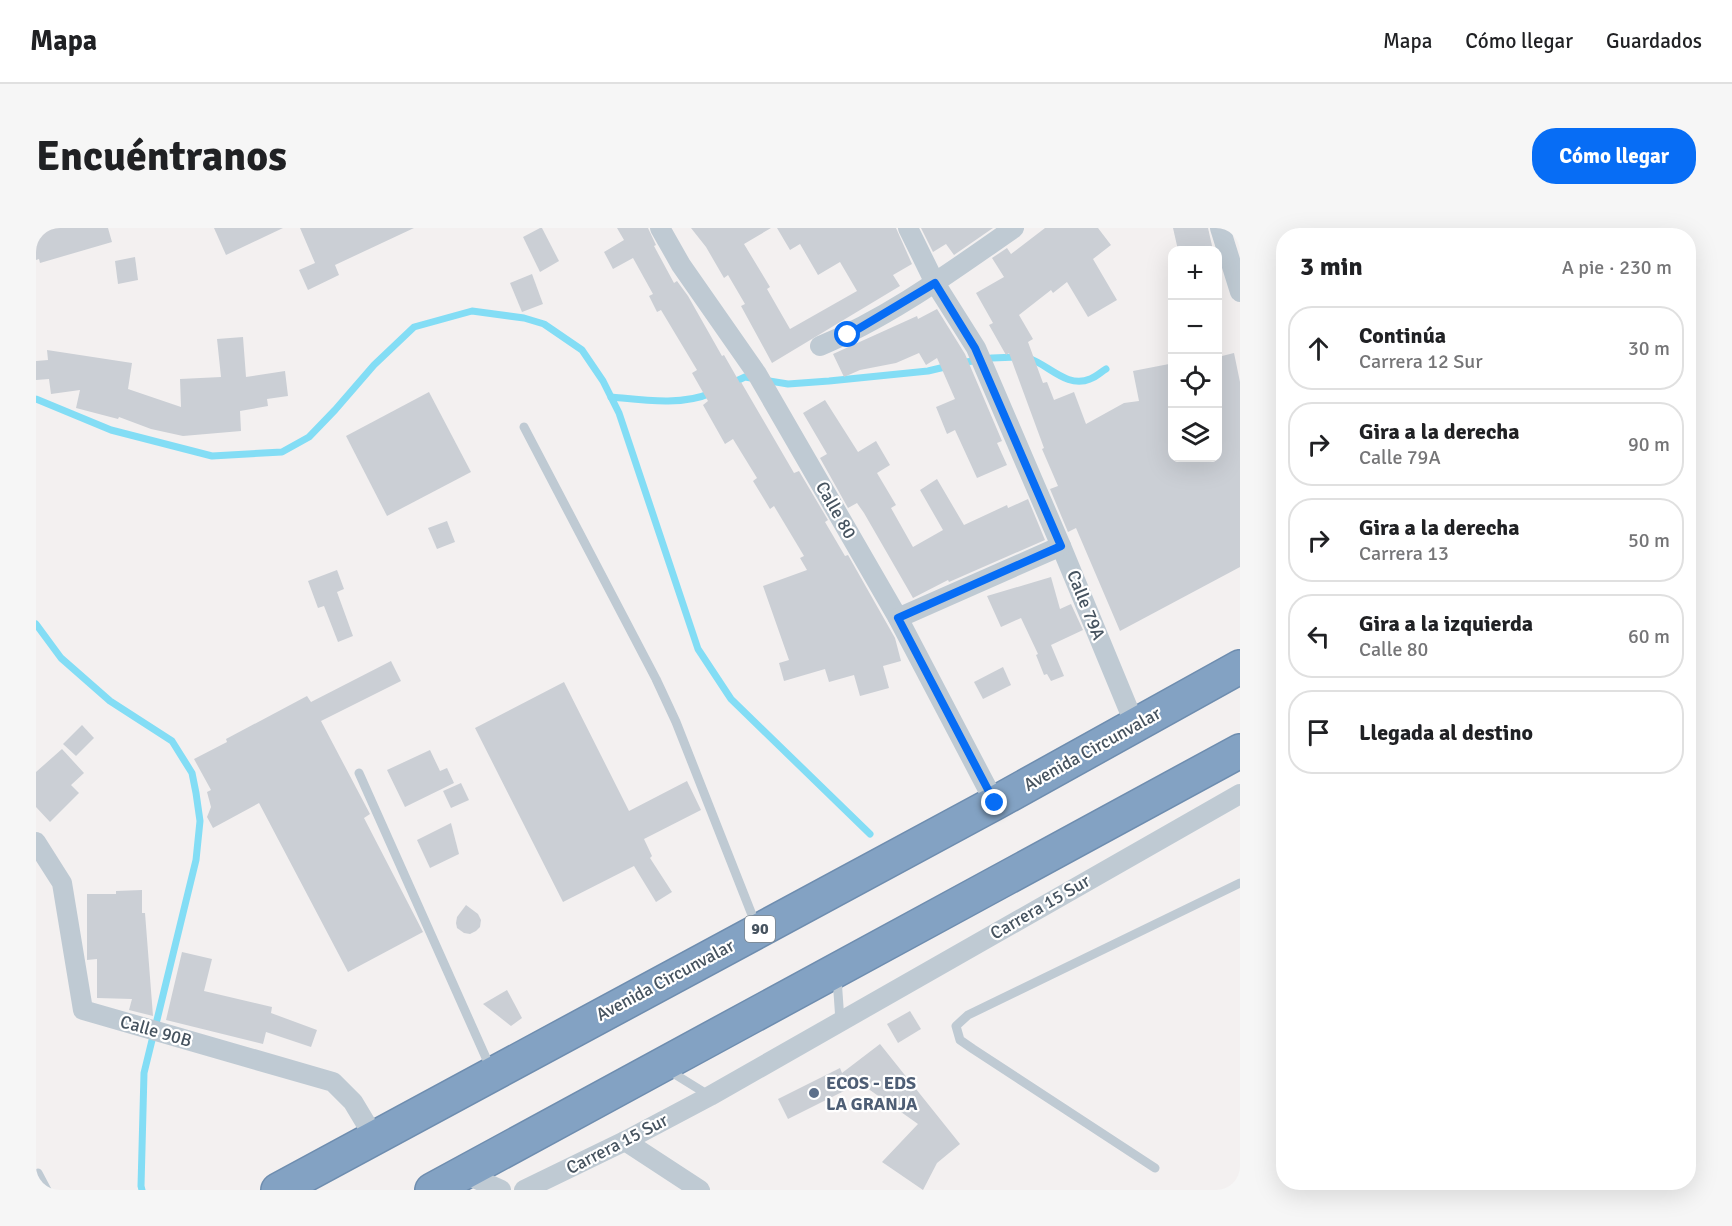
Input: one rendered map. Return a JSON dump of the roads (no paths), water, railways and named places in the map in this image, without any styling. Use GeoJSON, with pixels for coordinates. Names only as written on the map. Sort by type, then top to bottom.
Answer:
{"type":"FeatureCollection","features":[{"type":"Feature","properties":{"kind":"highway","name":"Avenida Circunvalar"},"geometry":{"type":"LineString","coordinates":[[278,1190],[995,803],[1240,667]]}},
{"type":"Feature","properties":{"kind":"highway"},"geometry":{"type":"LineString","coordinates":[[432,1190],[1240,751]]}},
{"type":"Feature","properties":{"kind":"street","name":"Calle 80"},"geometry":{"type":"LineString","coordinates":[[660,228],[681,265],[761,381],[898,618],[995,803]]}},
{"type":"Feature","properties":{"kind":"street","name":"Calle 79A"},"geometry":{"type":"LineString","coordinates":[[908,228],[935,283],[975,348],[1061,546],[1135,725]]}},
{"type":"Feature","properties":{"kind":"street"},"geometry":{"type":"LineString","coordinates":[[820,346],[848,335],[935,283],[1014,228]]}},
{"type":"Feature","properties":{"kind":"street"},"geometry":{"type":"LineString","coordinates":[[1220,228],[1240,292]]}},
{"type":"Feature","properties":{"kind":"street"},"geometry":{"type":"LineString","coordinates":[[898,618],[1061,546]]}},
{"type":"Feature","properties":{"kind":"street","name":"Carrera 15 Sur"},"geometry":{"type":"LineString","coordinates":[[524,1190],[625,1141],[710,1096],[1240,794]]}},
{"type":"Feature","properties":{"kind":"street","name":"Calle 90B"},"geometry":{"type":"LineString","coordinates":[[36,842],[62,883],[83,1010],[333,1082],[353,1102],[374,1137]]}},
{"type":"Feature","properties":{"kind":"street"},"geometry":{"type":"LineString","coordinates":[[625,1141],[700,1190]]}},
{"type":"Feature","properties":{"kind":"street"},"geometry":{"type":"LineString","coordinates":[[463,1173],[501,1190]]}},
{"type":"Feature","properties":{"kind":"lane"},"geometry":{"type":"LineString","coordinates":[[524,427],[656,679],[676,722],[758,931]]}},
{"type":"Feature","properties":{"kind":"lane"},"geometry":{"type":"LineString","coordinates":[[359,772],[492,1073]]}},
{"type":"Feature","properties":{"kind":"lane"},"geometry":{"type":"LineString","coordinates":[[1155,1168],[966,1045],[960,1040],[956,1026],[968,1015],[1240,883]]}},
{"type":"Feature","properties":{"kind":"lane"},"geometry":{"type":"LineString","coordinates":[[836,970],[840,1021]]}},
{"type":"Feature","properties":{"kind":"lane"},"geometry":{"type":"LineString","coordinates":[[661,1066],[710,1096]]}},
{"type":"Feature","properties":{"kind":"lane"},"geometry":{"type":"LineString","coordinates":[[38,1173],[46,1190]]}},
{"type":"Feature","properties":{"kind":"waterway"},"geometry":{"type":"LineString","coordinates":[[36,399],[111,430],[212,456],[282,452],[309,437],[374,365],[414,327],[472,311],[524,318],[544,324],[582,350],[603,381],[619,413],[698,649],[731,699],[870,834]]}},
{"type":"Feature","properties":{"kind":"waterway"},"geometry":{"type":"LineString","coordinates":[[960,363],[1017,357]]}},
{"type":"Feature","properties":{"kind":"waterway"},"geometry":{"type":"LineString","coordinates":[[1028,358],[1073,381],[1090,379],[1106,369]]}},
{"type":"Feature","properties":{"kind":"waterway"},"geometry":{"type":"LineString","coordinates":[[732,383],[745,377],[788,384],[829,381],[928,371],[949,366]]}},
{"type":"Feature","properties":{"kind":"waterway"},"geometry":{"type":"LineString","coordinates":[[611,397],[675,401],[688,400],[711,393]]}},
{"type":"Feature","properties":{"kind":"waterway"},"geometry":{"type":"LineString","coordinates":[[36,624],[61,658],[110,701],[172,741],[192,773],[196,793],[200,821],[196,860],[144,1073],[142,1190]]}},
{"type":"Feature","properties":{"kind":"place","name":"ECOS - EDS LA GRANJA"},"geometry":{"type":"Point","coordinates":[814,1093]}}]}
